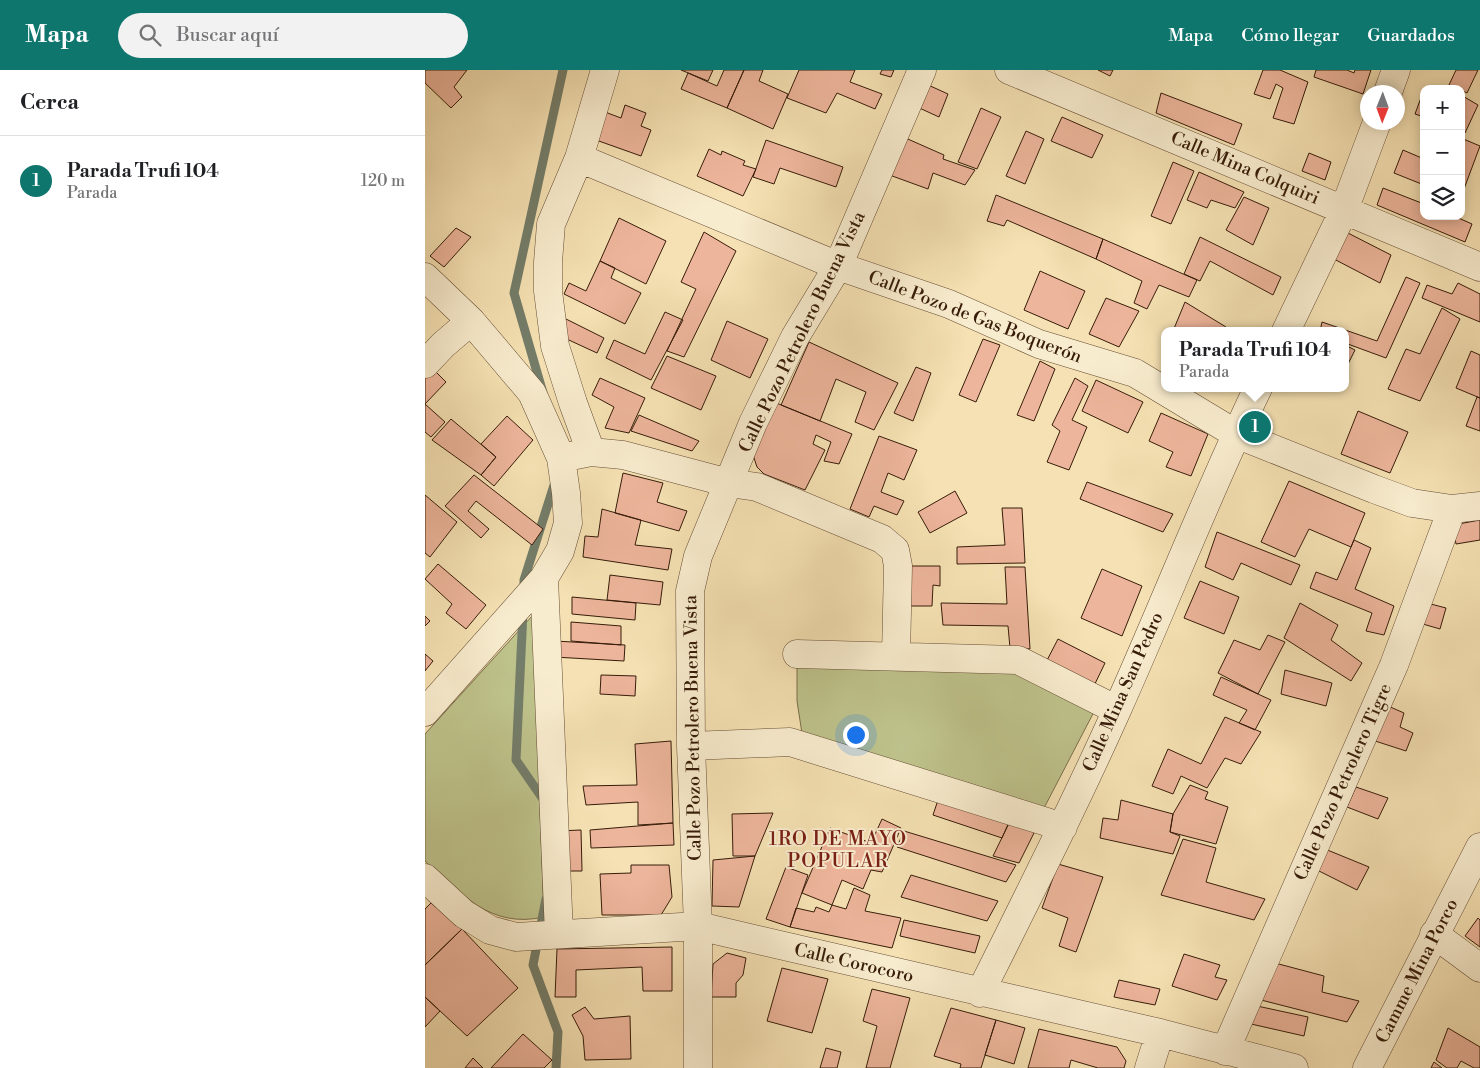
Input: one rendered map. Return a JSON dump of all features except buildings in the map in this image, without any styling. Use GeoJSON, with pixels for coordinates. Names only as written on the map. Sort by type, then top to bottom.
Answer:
{"type":"FeatureCollection","features":[{"type":"Feature","properties":{"kind":"street"},"geometry":{"type":"LineString","coordinates":[[591,452],[555,346],[548,291],[551,224],[579,158],[605,70]]}},
{"type":"Feature","properties":{"kind":"street","name":"Calle Pozo Petrolero Buena Vista"},"geometry":{"type":"LineString","coordinates":[[698,1068],[698,926],[691,746],[690,591],[698,556],[753,423],[795,338],[838,266],[923,70]]}},
{"type":"Feature","properties":{"kind":"street","name":"Calle Mina Colquiri"},"geometry":{"type":"LineString","coordinates":[[1009,70],[1480,267]]}},
{"type":"Feature","properties":{"kind":"street"},"geometry":{"type":"LineString","coordinates":[[1391,85],[1396,70]]}},
{"type":"Feature","properties":{"kind":"street"},"geometry":{"type":"LineString","coordinates":[[1288,327],[1344,210],[1374,130]]}},
{"type":"Feature","properties":{"kind":"street","name":"Calle Pozo de Gas Boquerón"},"geometry":{"type":"LineString","coordinates":[[579,158],[838,266],[949,304],[1039,344],[1135,373],[1161,389]]}},
{"type":"Feature","properties":{"kind":"street"},"geometry":{"type":"LineString","coordinates":[[425,277],[471,321],[532,393],[561,458],[566,493],[567,523],[560,551],[544,578],[425,712]]}},
{"type":"Feature","properties":{"kind":"street"},"geometry":{"type":"LineString","coordinates":[[425,364],[443,345],[471,321]]}},
{"type":"Feature","properties":{"kind":"street","name":"Calle Pozo de Gas Boquerón"},"geometry":{"type":"LineString","coordinates":[[1166,392],[1236,434],[1412,503],[1452,509],[1480,506]]}},
{"type":"Feature","properties":{"kind":"street","name":"Calle Mina San Pedro"},"geometry":{"type":"LineString","coordinates":[[980,993],[1063,827],[1117,710],[1236,434],[1256,392]]}},
{"type":"Feature","properties":{"kind":"street"},"geometry":{"type":"LineString","coordinates":[[561,458],[591,452],[623,455],[729,483],[757,486],[883,539],[895,550],[898,566],[896,656]]}},
{"type":"Feature","properties":{"kind":"street","name":"Calle Pozo Petrolero Tigre"},"geometry":{"type":"LineString","coordinates":[[1225,1051],[1394,665],[1452,509]]}},
{"type":"Feature","properties":{"kind":"street"},"geometry":{"type":"LineString","coordinates":[[544,578],[559,934]]}},
{"type":"Feature","properties":{"kind":"street"},"geometry":{"type":"LineString","coordinates":[[797,654],[1017,660],[1117,710]]}},
{"type":"Feature","properties":{"kind":"street"},"geometry":{"type":"LineString","coordinates":[[691,746],[790,742],[1063,827]]}},
{"type":"Feature","properties":{"kind":"street","name":"Camme Mina Porco"},"geometry":{"type":"LineString","coordinates":[[1367,1068],[1480,847]]}},
{"type":"Feature","properties":{"kind":"street","name":"Calle Corocoro"},"geometry":{"type":"LineString","coordinates":[[425,878],[464,914],[490,930],[516,937],[698,926],[1160,1034],[1294,1068]]}},
{"type":"Feature","properties":{"kind":"street"},"geometry":{"type":"LineString","coordinates":[[1434,934],[1480,968]]}},
{"type":"Feature","properties":{"kind":"street"},"geometry":{"type":"LineString","coordinates":[[1149,1068],[1160,1034]]}},
{"type":"Feature","properties":{"kind":"green space"},"geometry":{"type":"Polygon","coordinates":[[[533,615],[544,917],[525,919],[508,918],[478,906],[425,861],[425,734],[533,615]]]}},
{"type":"Feature","properties":{"kind":"green space"},"geometry":{"type":"Polygon","coordinates":[[[797,659],[1016,666],[1096,708],[1043,810],[803,740],[797,701],[797,659]]]}},
{"type":"Feature","properties":{"kind":"waterway"},"geometry":{"type":"LineString","coordinates":[[543,393],[514,293],[563,70]]}},
{"type":"Feature","properties":{"kind":"waterway"},"geometry":{"type":"LineString","coordinates":[[524,589],[524,580],[555,482]]}},
{"type":"Feature","properties":{"kind":"waterway"},"geometry":{"type":"LineString","coordinates":[[523,612],[516,760],[545,802]]}},
{"type":"Feature","properties":{"kind":"waterway"},"geometry":{"type":"LineString","coordinates":[[546,899],[533,965],[558,1032],[556,1068]]}},
{"type":"Feature","properties":{"kind":"place","name":"Parada Trufi 104"},"geometry":{"type":"Point","coordinates":[1255,427]}},
{"type":"Feature","properties":{"kind":"district","name":"1RO DE MAYO POPULAR"},"geometry":{"type":"Point","coordinates":[838,850]}}]}
